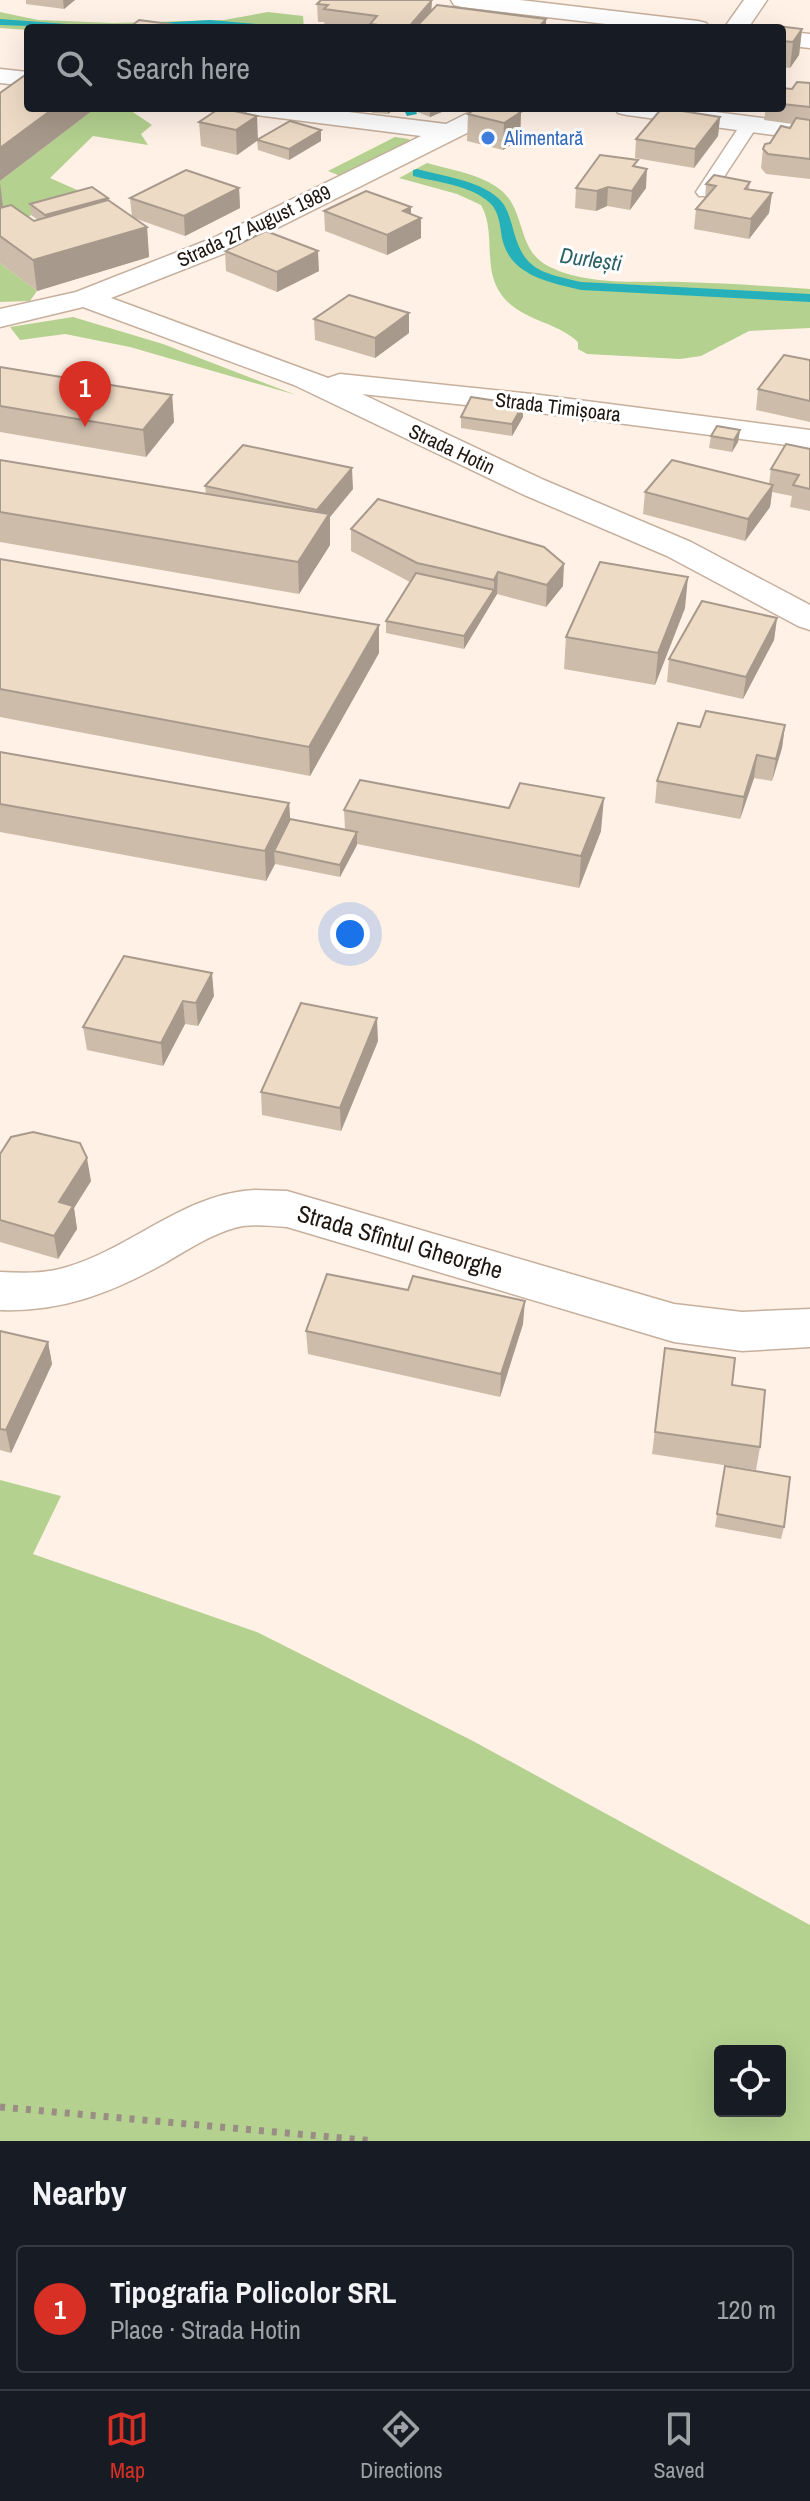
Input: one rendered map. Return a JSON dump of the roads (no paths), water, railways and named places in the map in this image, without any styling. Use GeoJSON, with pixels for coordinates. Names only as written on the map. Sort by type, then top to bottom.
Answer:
{"type":"FeatureCollection","features":[{"type":"Feature","properties":{"kind":"street"},"geometry":{"type":"LineString","coordinates":[[462,0],[636,24]]}},
{"type":"Feature","properties":{"kind":"street"},"geometry":{"type":"LineString","coordinates":[[739,24],[756,0]]}},
{"type":"Feature","properties":{"kind":"street"},"geometry":{"type":"LineString","coordinates":[[786,38],[810,41]]}},
{"type":"Feature","properties":{"kind":"street"},"geometry":{"type":"LineString","coordinates":[[0,76],[24,79]]}},
{"type":"Feature","properties":{"kind":"street"},"geometry":{"type":"LineString","coordinates":[[288,112],[449,132]]}},
{"type":"Feature","properties":{"kind":"street","name":"Strada 27 August 1989"},"geometry":{"type":"LineString","coordinates":[[0,318],[85,298],[223,244],[490,112]]}},
{"type":"Feature","properties":{"kind":"street"},"geometry":{"type":"LineString","coordinates":[[656,112],[810,132]]}},
{"type":"Feature","properties":{"kind":"street","name":"Strada Hotin"},"geometry":{"type":"LineString","coordinates":[[85,298],[305,379],[533,487],[679,549],[810,619]]}},
{"type":"Feature","properties":{"kind":"street","name":"Strada Timișoara"},"geometry":{"type":"LineString","coordinates":[[305,379],[532,403],[810,439]]}},
{"type":"Feature","properties":{"kind":"street","name":"Strada Sfîntul Gheorghe"},"geometry":{"type":"LineString","coordinates":[[0,1291],[48,1292],[77,1286],[239,1209],[287,1209],[687,1326],[755,1333],[810,1328]]}},
{"type":"Feature","properties":{"kind":"lane"},"geometry":{"type":"LineString","coordinates":[[705,192],[749,125]]}},
{"type":"Feature","properties":{"kind":"waterway","name":"Durlești"},"geometry":{"type":"LineString","coordinates":[[0,22],[27,24]]}},
{"type":"Feature","properties":{"kind":"waterway","name":"Durlești"},"geometry":{"type":"LineString","coordinates":[[192,24],[222,24]]}},
{"type":"Feature","properties":{"kind":"waterway","name":"Durlești"},"geometry":{"type":"LineString","coordinates":[[417,173],[471,188],[491,198],[502,212],[514,254],[520,262],[550,278],[581,286],[810,298]]}},
{"type":"Feature","properties":{"kind":"place","name":"Alimentară"},"geometry":{"type":"Point","coordinates":[488,138]}},
{"type":"Feature","properties":{"kind":"place","name":"Tipografia Policolor SRL"},"geometry":{"type":"Point","coordinates":[85,427]}}]}
